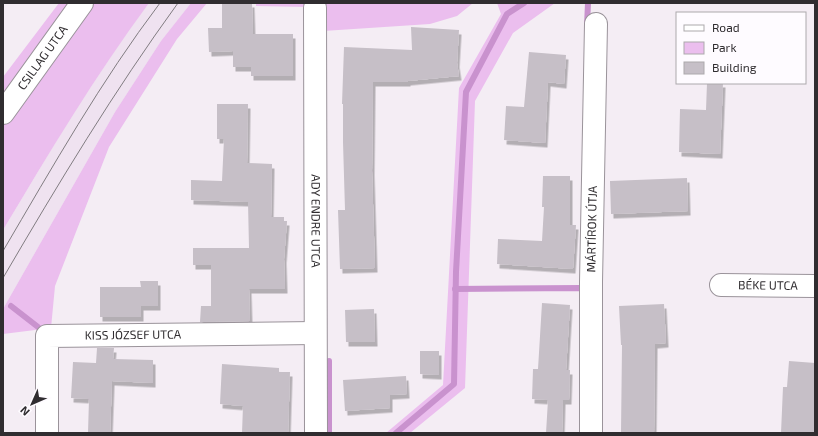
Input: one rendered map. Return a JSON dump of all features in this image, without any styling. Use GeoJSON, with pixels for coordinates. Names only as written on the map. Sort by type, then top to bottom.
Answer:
{"type":"FeatureCollection","features":[{"type":"Feature","properties":{"kind":"street","name":"CSILLAG UTCA"},"geometry":{"type":"LineString","coordinates":[[3,113],[82,3]]}},
{"type":"Feature","properties":{"kind":"street","name":"ADY ENDRE UTCA"},"geometry":{"type":"LineString","coordinates":[[315,8],[316,433]]}},
{"type":"Feature","properties":{"kind":"street","name":"MÁRTÍROK ÚTJA"},"geometry":{"type":"LineString","coordinates":[[591,433],[591,282],[596,24]]}},
{"type":"Feature","properties":{"kind":"street","name":"BÉKE UTCA"},"geometry":{"type":"LineString","coordinates":[[721,284],[815,286]]}},
{"type":"Feature","properties":{"kind":"street","name":"KISS JÓZSEF UTCA"},"geometry":{"type":"LineString","coordinates":[[47,433],[47,336],[315,333]]}},
{"type":"Feature","properties":{"kind":"shaded area"},"geometry":{"type":"Polygon","coordinates":[[[149,3],[191,3],[161,41],[115,112],[3,309],[3,230],[72,115],[128,31],[149,3]]]}},
{"type":"Feature","properties":{"kind":"green space"},"geometry":{"type":"Polygon","coordinates":[[[59,3],[149,3],[91,87],[3,230],[3,77],[59,3]]]}},
{"type":"Feature","properties":{"kind":"green space"},"geometry":{"type":"Polygon","coordinates":[[[191,3],[207,3],[177,39],[109,147],[55,286],[51,328],[3,334],[3,309],[115,112],[161,41],[191,3]]]}},
{"type":"Feature","properties":{"kind":"green space"},"geometry":{"type":"Polygon","coordinates":[[[256,3],[473,3],[457,16],[430,24],[308,32],[307,7],[256,6],[256,3]]]}},
{"type":"Feature","properties":{"kind":"green space"},"geometry":{"type":"Polygon","coordinates":[[[497,3],[555,3],[513,33],[475,101],[465,388],[410,433],[386,433],[443,385],[459,88],[501,14],[497,3]]]}},
{"type":"Feature","properties":{"kind":"building"},"geometry":{"type":"Polygon","coordinates":[[[222,3],[252,3],[253,34],[293,34],[293,76],[251,76],[251,67],[233,67],[233,51],[209,52],[208,28],[222,28],[222,3]]]}},
{"type":"Feature","properties":{"kind":"building"},"geometry":{"type":"Polygon","coordinates":[[[411,27],[459,30],[457,63],[459,76],[408,82],[373,82],[372,171],[375,268],[340,269],[338,210],[345,210],[342,104],[344,47],[412,50],[411,27]]]}},
{"type":"Feature","properties":{"kind":"building"},"geometry":{"type":"Polygon","coordinates":[[[529,52],[566,55],[564,84],[548,82],[545,143],[504,140],[506,106],[524,107],[529,52]]]}},
{"type":"Feature","properties":{"kind":"building"},"geometry":{"type":"Polygon","coordinates":[[[707,84],[723,84],[720,154],[679,152],[680,109],[706,110],[707,84]]]}},
{"type":"Feature","properties":{"kind":"building"},"geometry":{"type":"Polygon","coordinates":[[[217,104],[248,104],[247,163],[272,164],[271,217],[284,217],[284,221],[287,221],[284,259],[285,289],[249,289],[250,321],[200,322],[201,306],[211,306],[211,265],[193,265],[193,248],[249,248],[248,202],[191,200],[191,180],[222,181],[224,139],[217,139],[217,104]]]}},
{"type":"Feature","properties":{"kind":"building"},"geometry":{"type":"Polygon","coordinates":[[[543,176],[570,176],[570,225],[576,225],[573,269],[497,264],[498,239],[542,241],[544,207],[542,207],[543,176]]]}},
{"type":"Feature","properties":{"kind":"building"},"geometry":{"type":"Polygon","coordinates":[[[687,178],[688,211],[611,214],[610,181],[687,178]]]}},
{"type":"Feature","properties":{"kind":"building"},"geometry":{"type":"Polygon","coordinates":[[[140,281],[158,281],[158,306],[141,306],[141,317],[100,317],[100,287],[141,287],[140,281]]]}},
{"type":"Feature","properties":{"kind":"building"},"geometry":{"type":"Polygon","coordinates":[[[542,303],[570,305],[566,370],[570,370],[569,400],[563,400],[562,433],[546,433],[548,400],[532,399],[533,369],[538,369],[542,303]]]}},
{"type":"Feature","properties":{"kind":"building"},"geometry":{"type":"Polygon","coordinates":[[[664,304],[666,343],[655,344],[654,433],[621,433],[622,345],[619,306],[664,304]]]}},
{"type":"Feature","properties":{"kind":"building"},"geometry":{"type":"Polygon","coordinates":[[[374,309],[375,342],[346,342],[345,310],[374,309]]]}},
{"type":"Feature","properties":{"kind":"building"},"geometry":{"type":"Polygon","coordinates":[[[97,348],[114,348],[113,359],[153,360],[153,383],[112,381],[110,433],[88,433],[89,399],[71,398],[73,362],[96,363],[97,348]]]}},
{"type":"Feature","properties":{"kind":"building"},"geometry":{"type":"Polygon","coordinates":[[[420,351],[439,351],[439,375],[420,374],[420,351]]]}},
{"type":"Feature","properties":{"kind":"building"},"geometry":{"type":"Polygon","coordinates":[[[789,361],[815,363],[815,433],[781,433],[783,387],[787,387],[789,361]]]}},
{"type":"Feature","properties":{"kind":"building"},"geometry":{"type":"Polygon","coordinates":[[[222,364],[279,368],[279,372],[290,372],[288,433],[242,433],[243,406],[220,404],[222,364]]]}},
{"type":"Feature","properties":{"kind":"building"},"geometry":{"type":"Polygon","coordinates":[[[406,376],[407,394],[390,395],[390,408],[345,411],[343,380],[406,376]]]}},
{"type":"Feature","properties":{"kind":"waterway"},"geometry":{"type":"LineString","coordinates":[[396,433],[454,384],[456,272],[466,92],[507,14],[524,3]]}},
{"type":"Feature","properties":{"kind":"waterway"},"geometry":{"type":"LineString","coordinates":[[587,26],[588,3]]}},
{"type":"Feature","properties":{"kind":"waterway"},"geometry":{"type":"LineString","coordinates":[[455,289],[581,288],[586,293]]}},
{"type":"Feature","properties":{"kind":"waterway"},"geometry":{"type":"LineString","coordinates":[[11,306],[38,327]]}},
{"type":"Feature","properties":{"kind":"waterway"},"geometry":{"type":"LineString","coordinates":[[329,361],[329,433]]}},
{"type":"Feature","properties":{"kind":"tram line"},"geometry":{"type":"LineString","coordinates":[[3,251],[98,93],[160,3]]}},
{"type":"Feature","properties":{"kind":"tram line"},"geometry":{"type":"LineString","coordinates":[[3,278],[87,138],[131,70],[178,3]]}}]}
